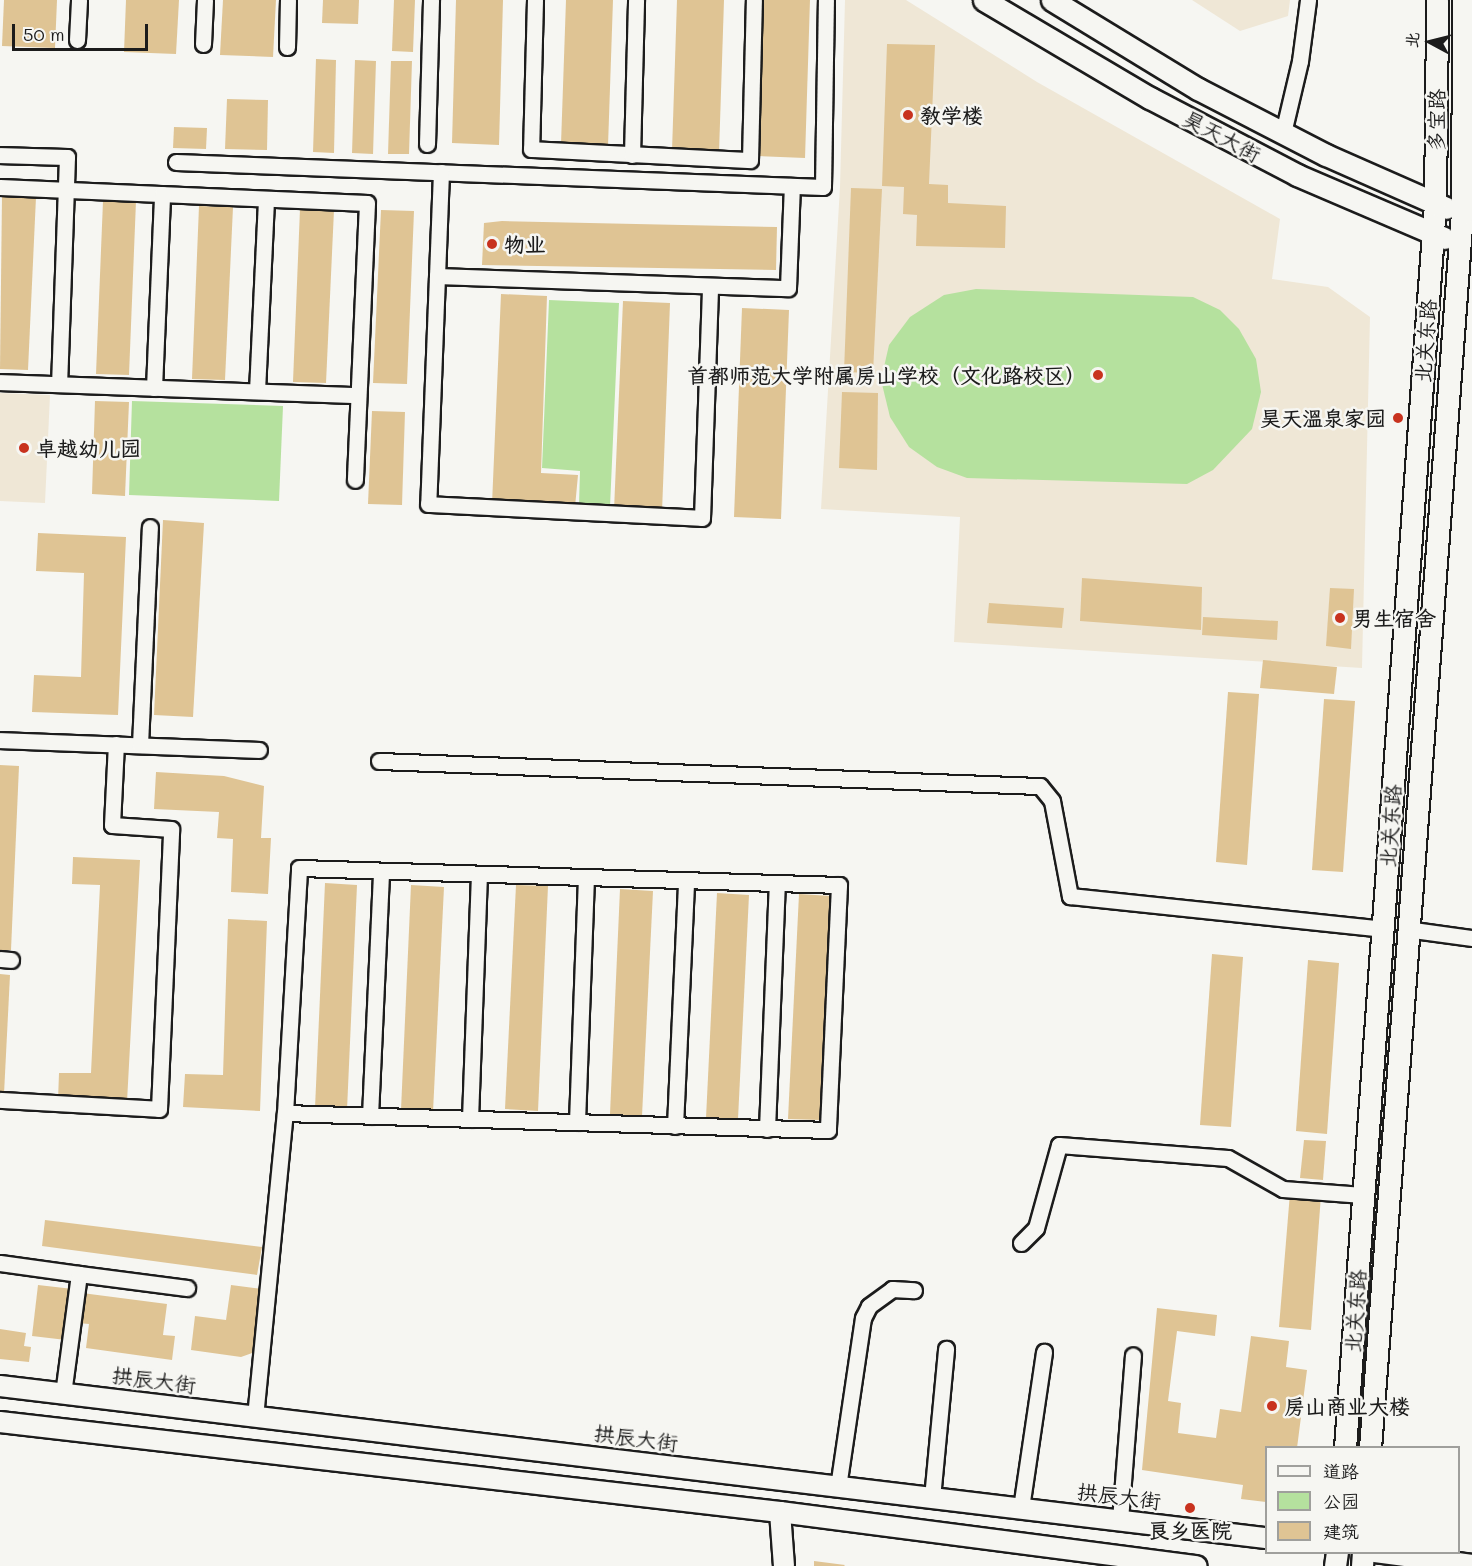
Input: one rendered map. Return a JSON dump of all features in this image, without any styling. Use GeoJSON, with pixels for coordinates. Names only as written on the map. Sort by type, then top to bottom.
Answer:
{"type":"FeatureCollection","features":[{"type":"Feature","properties":{"kind":"main road","name":"昊天大街"},"geometry":{"type":"LineString","coordinates":[[984,0],[1150,98],[1297,175],[1433,235],[1466,245]]}},
{"type":"Feature","properties":{"kind":"main road","name":"昊天大街"},"geometry":{"type":"LineString","coordinates":[[1052,0],[1198,89],[1283,133],[1435,205],[1467,215]]}},
{"type":"Feature","properties":{"kind":"main road","name":"多宝路"},"geometry":{"type":"LineString","coordinates":[[1435,205],[1437,0]]}},
{"type":"Feature","properties":{"kind":"main road","name":"多宝路"},"geometry":{"type":"LineString","coordinates":[[1463,0],[1467,215]]}},
{"type":"Feature","properties":{"kind":"main road","name":"北关东路"},"geometry":{"type":"LineString","coordinates":[[1345,1446],[1435,205]]}},
{"type":"Feature","properties":{"kind":"main road","name":"北关东路"},"geometry":{"type":"LineString","coordinates":[[1370,1446],[1406,929],[1467,215]]}},
{"type":"Feature","properties":{"kind":"street"},"geometry":{"type":"LineString","coordinates":[[77,40],[79,0]]}},
{"type":"Feature","properties":{"kind":"street"},"geometry":{"type":"LineString","coordinates":[[203,44],[205,0]]}},
{"type":"Feature","properties":{"kind":"street"},"geometry":{"type":"LineString","coordinates":[[287,47],[288,0]]}},
{"type":"Feature","properties":{"kind":"street"},"geometry":{"type":"LineString","coordinates":[[427,144],[431,0]]}},
{"type":"Feature","properties":{"kind":"street"},"geometry":{"type":"LineString","coordinates":[[535,0],[531,149],[750,160],[754,0]]}},
{"type":"Feature","properties":{"kind":"street"},"geometry":{"type":"LineString","coordinates":[[632,154],[636,0]]}},
{"type":"Feature","properties":{"kind":"street"},"geometry":{"type":"LineString","coordinates":[[176,162],[823,187],[826,0]]}},
{"type":"Feature","properties":{"kind":"street"},"geometry":{"type":"LineString","coordinates":[[1283,133],[1300,61],[1308,0]]}},
{"type":"Feature","properties":{"kind":"street"},"geometry":{"type":"LineString","coordinates":[[0,155],[67,157],[59,384]]}},
{"type":"Feature","properties":{"kind":"street"},"geometry":{"type":"LineString","coordinates":[[441,172],[428,504],[702,518],[710,286]]}},
{"type":"Feature","properties":{"kind":"street"},"geometry":{"type":"LineString","coordinates":[[437,276],[788,288],[792,186]]}},
{"type":"Feature","properties":{"kind":"street"},"geometry":{"type":"LineString","coordinates":[[0,187],[367,203],[355,480]]}},
{"type":"Feature","properties":{"kind":"street"},"geometry":{"type":"LineString","coordinates":[[154,388],[162,194]]}},
{"type":"Feature","properties":{"kind":"street"},"geometry":{"type":"LineString","coordinates":[[257,392],[266,199]]}},
{"type":"Feature","properties":{"kind":"street"},"geometry":{"type":"LineString","coordinates":[[0,382],[358,395]]}},
{"type":"Feature","properties":{"kind":"street"},"geometry":{"type":"LineString","coordinates":[[140,746],[150,527]]}},
{"type":"Feature","properties":{"kind":"street"},"geometry":{"type":"LineString","coordinates":[[0,740],[259,750]]}},
{"type":"Feature","properties":{"kind":"street"},"geometry":{"type":"LineString","coordinates":[[0,1100],[159,1109],[171,829],[112,825],[116,744]]}},
{"type":"Feature","properties":{"kind":"street"},"geometry":{"type":"LineString","coordinates":[[379,761],[1040,786],[1052,801],[1070,896],[1382,929]]}},
{"type":"Feature","properties":{"kind":"street"},"geometry":{"type":"LineString","coordinates":[[255,1417],[285,1113],[299,868],[839,885],[828,1130],[285,1113]]}},
{"type":"Feature","properties":{"kind":"street"},"geometry":{"type":"LineString","coordinates":[[370,1116],[381,871]]}},
{"type":"Feature","properties":{"kind":"street"},"geometry":{"type":"LineString","coordinates":[[470,1119],[479,874]]}},
{"type":"Feature","properties":{"kind":"street"},"geometry":{"type":"LineString","coordinates":[[577,1122],[586,878]]}},
{"type":"Feature","properties":{"kind":"street"},"geometry":{"type":"LineString","coordinates":[[675,1126],[686,881]]}},
{"type":"Feature","properties":{"kind":"street"},"geometry":{"type":"LineString","coordinates":[[767,1129],[777,884]]}},
{"type":"Feature","properties":{"kind":"street"},"geometry":{"type":"LineString","coordinates":[[1406,929],[1472,938]]}},
{"type":"Feature","properties":{"kind":"street"},"geometry":{"type":"LineString","coordinates":[[1021,1243],[1036,1228],[1059,1145],[1228,1158],[1283,1189],[1363,1195]]}},
{"type":"Feature","properties":{"kind":"street"},"geometry":{"type":"LineString","coordinates":[[0,1263],[187,1288]]}},
{"type":"Feature","properties":{"kind":"street"},"geometry":{"type":"LineString","coordinates":[[63,1394],[79,1274]]}},
{"type":"Feature","properties":{"kind":"street"},"geometry":{"type":"LineString","coordinates":[[838,1487],[862,1318],[870,1306],[892,1289],[914,1290]]}},
{"type":"Feature","properties":{"kind":"street"},"geometry":{"type":"LineString","coordinates":[[932,1498],[946,1349]]}},
{"type":"Feature","properties":{"kind":"street"},"geometry":{"type":"LineString","coordinates":[[1021,1508],[1044,1352]]}},
{"type":"Feature","properties":{"kind":"street"},"geometry":{"type":"LineString","coordinates":[[1120,1520],[1133,1356]]}},
{"type":"Feature","properties":{"kind":"street","name":"拱辰大街"},"geometry":{"type":"LineString","coordinates":[[0,1386],[1265,1538]]}},
{"type":"Feature","properties":{"kind":"street"},"geometry":{"type":"LineString","coordinates":[[0,1422],[780,1512],[1197,1566]]}},
{"type":"Feature","properties":{"kind":"street"},"geometry":{"type":"LineString","coordinates":[[780,1512],[784,1566]]}},
{"type":"Feature","properties":{"kind":"street"},"geometry":{"type":"LineString","coordinates":[[1390,1554],[1472,1565]]}},
{"type":"Feature","properties":{"kind":"shaded area","name":"首都师范大学附属房山学校（文化路校区）"},"geometry":{"type":"Polygon","coordinates":[[[845,0],[906,0],[1037,82],[1280,219],[1272,279],[1328,287],[1370,317],[1362,668],[954,642],[960,517],[821,509],[840,187],[845,0]]]}},
{"type":"Feature","properties":{"kind":"shaded area"},"geometry":{"type":"Polygon","coordinates":[[[1192,0],[1290,0],[1288,16],[1240,31],[1192,0]]]}},
{"type":"Feature","properties":{"kind":"shaded area","name":"卓越幼儿园"},"geometry":{"type":"Polygon","coordinates":[[[0,393],[50,395],[45,503],[0,501],[0,393]]]}},
{"type":"Feature","properties":{"kind":"green space"},"geometry":{"type":"Polygon","coordinates":[[[976,289],[1193,297],[1220,310],[1239,329],[1256,359],[1261,392],[1252,429],[1213,470],[1187,484],[967,478],[937,467],[909,447],[890,417],[881,380],[889,345],[910,317],[944,295],[976,289]]]}},
{"type":"Feature","properties":{"kind":"green space"},"geometry":{"type":"Polygon","coordinates":[[[549,300],[619,303],[610,507],[579,505],[580,471],[542,468],[549,300]]]}},
{"type":"Feature","properties":{"kind":"green space"},"geometry":{"type":"Polygon","coordinates":[[[132,401],[283,406],[279,501],[129,495],[132,401]]]}},
{"type":"Feature","properties":{"kind":"building"},"geometry":{"type":"Polygon","coordinates":[[[4,0],[57,0],[55,48],[2,46],[4,0]]]}},
{"type":"Feature","properties":{"kind":"building"},"geometry":{"type":"Polygon","coordinates":[[[126,0],[179,0],[176,54],[124,52],[126,0]]]}},
{"type":"Feature","properties":{"kind":"building"},"geometry":{"type":"Polygon","coordinates":[[[223,0],[276,0],[273,57],[220,55],[223,0]]]}},
{"type":"Feature","properties":{"kind":"building"},"geometry":{"type":"Polygon","coordinates":[[[323,0],[359,0],[358,24],[322,23],[323,0]]]}},
{"type":"Feature","properties":{"kind":"building"},"geometry":{"type":"Polygon","coordinates":[[[394,0],[415,0],[413,52],[392,51],[394,0]]]}},
{"type":"Feature","properties":{"kind":"building"},"geometry":{"type":"Polygon","coordinates":[[[456,0],[503,0],[499,145],[452,143],[456,0]]]}},
{"type":"Feature","properties":{"kind":"building"},"geometry":{"type":"Polygon","coordinates":[[[566,0],[613,0],[608,146],[561,144],[566,0]]]}},
{"type":"Feature","properties":{"kind":"building"},"geometry":{"type":"Polygon","coordinates":[[[677,0],[724,0],[719,153],[672,151],[677,0]]]}},
{"type":"Feature","properties":{"kind":"building"},"geometry":{"type":"Polygon","coordinates":[[[763,0],[810,0],[805,158],[758,156],[763,0]]]}},
{"type":"Feature","properties":{"kind":"building","name":"教学楼"},"geometry":{"type":"Polygon","coordinates":[[[887,44],[935,45],[929,184],[948,185],[948,203],[1006,206],[1005,248],[916,246],[917,215],[903,214],[904,187],[882,186],[887,44]]]}},
{"type":"Feature","properties":{"kind":"building"},"geometry":{"type":"Polygon","coordinates":[[[316,59],[336,60],[334,153],[313,152],[316,59]]]}},
{"type":"Feature","properties":{"kind":"building"},"geometry":{"type":"Polygon","coordinates":[[[355,60],[376,61],[373,154],[352,153],[355,60]]]}},
{"type":"Feature","properties":{"kind":"building"},"geometry":{"type":"Polygon","coordinates":[[[391,61],[412,61],[409,154],[388,154],[391,61]]]}},
{"type":"Feature","properties":{"kind":"building"},"geometry":{"type":"Polygon","coordinates":[[[227,99],[268,100],[267,150],[225,149],[227,99]]]}},
{"type":"Feature","properties":{"kind":"building"},"geometry":{"type":"Polygon","coordinates":[[[174,127],[207,128],[206,149],[173,148],[174,127]]]}},
{"type":"Feature","properties":{"kind":"building"},"geometry":{"type":"Polygon","coordinates":[[[851,188],[882,189],[873,373],[844,372],[851,188]]]}},
{"type":"Feature","properties":{"kind":"building"},"geometry":{"type":"Polygon","coordinates":[[[2,196],[36,197],[28,370],[0,369],[2,196]]]}},
{"type":"Feature","properties":{"kind":"building"},"geometry":{"type":"Polygon","coordinates":[[[103,201],[136,201],[129,375],[96,374],[103,201]]]}},
{"type":"Feature","properties":{"kind":"building"},"geometry":{"type":"Polygon","coordinates":[[[199,206],[233,207],[225,380],[192,379],[199,206]]]}},
{"type":"Feature","properties":{"kind":"building"},"geometry":{"type":"Polygon","coordinates":[[[300,209],[334,210],[326,383],[293,382],[300,209]]]}},
{"type":"Feature","properties":{"kind":"building"},"geometry":{"type":"Polygon","coordinates":[[[381,210],[414,211],[407,384],[373,383],[381,210]]]}},
{"type":"Feature","properties":{"kind":"building"},"geometry":{"type":"Polygon","coordinates":[[[502,221],[777,227],[776,270],[482,265],[484,223],[502,221]]]}},
{"type":"Feature","properties":{"kind":"building"},"geometry":{"type":"Polygon","coordinates":[[[501,294],[547,296],[541,473],[578,475],[575,507],[492,504],[501,294]]]}},
{"type":"Feature","properties":{"kind":"building"},"geometry":{"type":"Polygon","coordinates":[[[623,301],[670,303],[662,512],[614,510],[623,301]]]}},
{"type":"Feature","properties":{"kind":"building"},"geometry":{"type":"Polygon","coordinates":[[[742,308],[789,310],[781,519],[734,517],[742,308]]]}},
{"type":"Feature","properties":{"kind":"building"},"geometry":{"type":"Polygon","coordinates":[[[842,392],[878,393],[877,470],[839,468],[842,392]]]}},
{"type":"Feature","properties":{"kind":"building"},"geometry":{"type":"Polygon","coordinates":[[[95,401],[129,402],[125,496],[92,494],[95,401]]]}},
{"type":"Feature","properties":{"kind":"building"},"geometry":{"type":"Polygon","coordinates":[[[372,411],[405,412],[402,505],[368,504],[372,411]]]}},
{"type":"Feature","properties":{"kind":"building"},"geometry":{"type":"Polygon","coordinates":[[[163,520],[204,523],[193,717],[154,715],[163,520]]]}},
{"type":"Feature","properties":{"kind":"building"},"geometry":{"type":"Polygon","coordinates":[[[38,533],[126,537],[118,715],[32,712],[34,675],[81,677],[84,573],[36,571],[38,533]]]}},
{"type":"Feature","properties":{"kind":"building"},"geometry":{"type":"Polygon","coordinates":[[[1082,578],[1202,587],[1201,630],[1080,621],[1082,578]]]}},
{"type":"Feature","properties":{"kind":"building","name":"男生宿舍"},"geometry":{"type":"Polygon","coordinates":[[[1330,588],[1354,589],[1351,649],[1326,646],[1330,588]]]}},
{"type":"Feature","properties":{"kind":"building"},"geometry":{"type":"Polygon","coordinates":[[[989,603],[1064,608],[1062,628],[987,623],[989,603]]]}},
{"type":"Feature","properties":{"kind":"building"},"geometry":{"type":"Polygon","coordinates":[[[1203,617],[1278,621],[1277,640],[1202,635],[1203,617]]]}},
{"type":"Feature","properties":{"kind":"building"},"geometry":{"type":"Polygon","coordinates":[[[1263,660],[1337,667],[1334,694],[1260,688],[1263,660]]]}},
{"type":"Feature","properties":{"kind":"building"},"geometry":{"type":"Polygon","coordinates":[[[1228,692],[1259,694],[1247,865],[1216,862],[1228,692]]]}},
{"type":"Feature","properties":{"kind":"building"},"geometry":{"type":"Polygon","coordinates":[[[1324,699],[1355,701],[1343,872],[1312,870],[1324,699]]]}},
{"type":"Feature","properties":{"kind":"building"},"geometry":{"type":"Polygon","coordinates":[[[0,765],[19,766],[11,950],[0,950],[0,765]]]}},
{"type":"Feature","properties":{"kind":"building"},"geometry":{"type":"Polygon","coordinates":[[[156,772],[224,776],[264,786],[261,838],[271,838],[268,894],[231,892],[233,839],[217,838],[219,812],[154,809],[156,772]]]}},
{"type":"Feature","properties":{"kind":"building"},"geometry":{"type":"Polygon","coordinates":[[[73,857],[140,860],[127,1102],[58,1100],[59,1073],[91,1073],[100,885],[72,884],[73,857]]]}},
{"type":"Feature","properties":{"kind":"building"},"geometry":{"type":"Polygon","coordinates":[[[325,883],[357,885],[347,1110],[315,1108],[325,883]]]}},
{"type":"Feature","properties":{"kind":"building"},"geometry":{"type":"Polygon","coordinates":[[[411,885],[444,887],[433,1112],[401,1110],[411,885]]]}},
{"type":"Feature","properties":{"kind":"building"},"geometry":{"type":"Polygon","coordinates":[[[516,885],[548,886],[538,1111],[505,1109],[516,885]]]}},
{"type":"Feature","properties":{"kind":"building"},"geometry":{"type":"Polygon","coordinates":[[[620,889],[653,891],[642,1116],[610,1114],[620,889]]]}},
{"type":"Feature","properties":{"kind":"building"},"geometry":{"type":"Polygon","coordinates":[[[717,893],[749,895],[738,1119],[706,1118],[717,893]]]}},
{"type":"Feature","properties":{"kind":"building"},"geometry":{"type":"Polygon","coordinates":[[[799,894],[831,896],[820,1120],[788,1119],[799,894]]]}},
{"type":"Feature","properties":{"kind":"building"},"geometry":{"type":"Polygon","coordinates":[[[228,919],[267,921],[260,1111],[183,1107],[185,1074],[223,1075],[228,919]]]}},
{"type":"Feature","properties":{"kind":"building"},"geometry":{"type":"Polygon","coordinates":[[[1212,954],[1243,957],[1231,1127],[1200,1125],[1212,954]]]}},
{"type":"Feature","properties":{"kind":"building"},"geometry":{"type":"Polygon","coordinates":[[[1308,960],[1339,963],[1327,1134],[1296,1131],[1308,960]]]}},
{"type":"Feature","properties":{"kind":"building"},"geometry":{"type":"Polygon","coordinates":[[[0,974],[10,975],[4,1094],[0,1094],[0,974]]]}},
{"type":"Feature","properties":{"kind":"building"},"geometry":{"type":"Polygon","coordinates":[[[1304,1140],[1326,1141],[1323,1180],[1300,1178],[1304,1140]]]}},
{"type":"Feature","properties":{"kind":"building"},"geometry":{"type":"Polygon","coordinates":[[[1290,1193],[1321,1195],[1311,1330],[1279,1327],[1290,1193]]]}},
{"type":"Feature","properties":{"kind":"building"},"geometry":{"type":"Polygon","coordinates":[[[45,1220],[262,1247],[257,1275],[42,1246],[45,1220]]]}},
{"type":"Feature","properties":{"kind":"building"},"geometry":{"type":"Polygon","coordinates":[[[38,1285],[73,1289],[66,1340],[32,1336],[38,1285]]]}},
{"type":"Feature","properties":{"kind":"building"},"geometry":{"type":"Polygon","coordinates":[[[231,1285],[263,1289],[255,1352],[241,1357],[191,1350],[195,1316],[226,1320],[231,1285]]]}},
{"type":"Feature","properties":{"kind":"building"},"geometry":{"type":"Polygon","coordinates":[[[82,1293],[167,1304],[163,1335],[175,1336],[172,1360],[86,1348],[89,1324],[78,1323],[82,1293]]]}},
{"type":"Feature","properties":{"kind":"building","name":"房山商业大楼"},"geometry":{"type":"Polygon","coordinates":[[[1157,1308],[1217,1315],[1215,1336],[1177,1331],[1168,1401],[1181,1403],[1178,1433],[1216,1438],[1220,1409],[1241,1412],[1251,1336],[1289,1341],[1286,1367],[1307,1370],[1297,1446],[1265,1446],[1265,1502],[1241,1499],[1243,1485],[1142,1470],[1157,1308]]]}},
{"type":"Feature","properties":{"kind":"building"},"geometry":{"type":"Polygon","coordinates":[[[0,1329],[26,1333],[24,1346],[31,1347],[29,1362],[0,1359],[0,1329]]]}},
{"type":"Feature","properties":{"kind":"building"},"geometry":{"type":"Polygon","coordinates":[[[814,1561],[845,1565],[814,1566],[814,1561]]]}},
{"type":"Feature","properties":{"kind":"place","name":"教学楼"},"geometry":{"type":"Point","coordinates":[908,115]}},
{"type":"Feature","properties":{"kind":"place","name":"物业"},"geometry":{"type":"Point","coordinates":[492,244]}},
{"type":"Feature","properties":{"kind":"place","name":"首都师范大学附属房山学校（文化路校区）"},"geometry":{"type":"Point","coordinates":[1098,375]}},
{"type":"Feature","properties":{"kind":"place","name":"昊天温泉家园"},"geometry":{"type":"Point","coordinates":[1398,418]}},
{"type":"Feature","properties":{"kind":"place","name":"卓越幼儿园"},"geometry":{"type":"Point","coordinates":[24,448]}},
{"type":"Feature","properties":{"kind":"place","name":"男生宿舍"},"geometry":{"type":"Point","coordinates":[1340,618]}},
{"type":"Feature","properties":{"kind":"place","name":"房山商业大楼"},"geometry":{"type":"Point","coordinates":[1272,1406]}},
{"type":"Feature","properties":{"kind":"place","name":"良乡医院"},"geometry":{"type":"Point","coordinates":[1190,1508]}}]}
